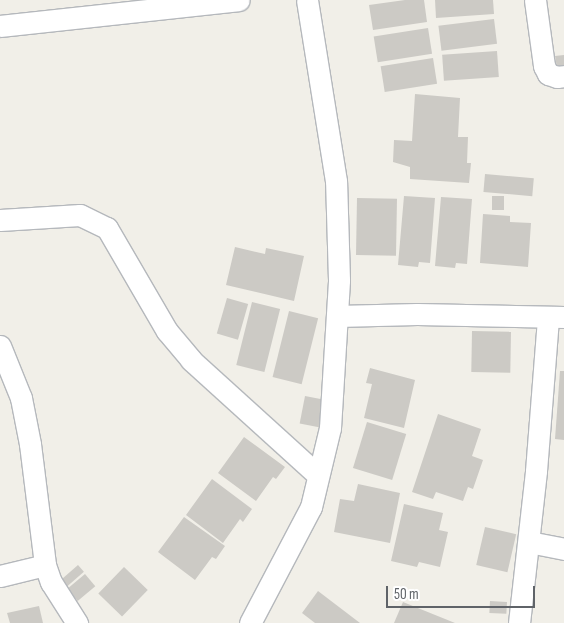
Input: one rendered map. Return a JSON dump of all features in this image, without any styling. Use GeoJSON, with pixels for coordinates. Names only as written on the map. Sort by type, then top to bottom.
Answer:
{"type":"FeatureCollection","features":[{"type":"Feature","properties":{"kind":"street"},"geometry":{"type":"LineString","coordinates":[[0,26],[239,0]]}},
{"type":"Feature","properties":{"kind":"street"},"geometry":{"type":"LineString","coordinates":[[250,623],[312,507],[330,428],[339,280],[336,181],[307,0]]}},
{"type":"Feature","properties":{"kind":"street"},"geometry":{"type":"LineString","coordinates":[[535,0],[544,66],[548,74],[557,77],[564,76]]}},
{"type":"Feature","properties":{"kind":"street"},"geometry":{"type":"LineString","coordinates":[[0,220],[80,215],[107,228],[167,331],[191,360],[318,474]]}},
{"type":"Feature","properties":{"kind":"street"},"geometry":{"type":"LineString","coordinates":[[337,316],[417,314],[556,318],[519,623]]}},
{"type":"Feature","properties":{"kind":"street"},"geometry":{"type":"LineString","coordinates":[[0,346],[21,398],[28,434],[45,565],[51,582],[77,623]]}},
{"type":"Feature","properties":{"kind":"street"},"geometry":{"type":"LineString","coordinates":[[529,542],[564,549]]}},
{"type":"Feature","properties":{"kind":"street"},"geometry":{"type":"LineString","coordinates":[[0,576],[45,565]]}},
{"type":"Feature","properties":{"kind":"building"},"geometry":{"type":"Polygon","coordinates":[[[405,0],[424,0],[427,22],[373,30],[369,5],[405,0]]]}},
{"type":"Feature","properties":{"kind":"building"},"geometry":{"type":"Polygon","coordinates":[[[435,0],[493,0],[494,14],[436,18],[435,0]]]}},
{"type":"Feature","properties":{"kind":"building"},"geometry":{"type":"Polygon","coordinates":[[[494,19],[497,44],[441,51],[438,26],[494,19]]]}},
{"type":"Feature","properties":{"kind":"building"},"geometry":{"type":"Polygon","coordinates":[[[428,28],[432,54],[378,62],[374,37],[428,28]]]}},
{"type":"Feature","properties":{"kind":"building"},"geometry":{"type":"Polygon","coordinates":[[[497,51],[499,77],[444,81],[442,55],[497,51]]]}},
{"type":"Feature","properties":{"kind":"building"},"geometry":{"type":"Polygon","coordinates":[[[564,55],[564,67],[557,68],[555,56],[564,55]]]}},
{"type":"Feature","properties":{"kind":"building"},"geometry":{"type":"Polygon","coordinates":[[[433,58],[437,84],[385,92],[381,66],[433,58]]]}},
{"type":"Feature","properties":{"kind":"building"},"geometry":{"type":"Polygon","coordinates":[[[415,94],[460,98],[458,137],[468,137],[467,163],[471,163],[469,183],[410,179],[410,167],[393,162],[394,140],[412,141],[415,94]]]}},
{"type":"Feature","properties":{"kind":"building"},"geometry":{"type":"Polygon","coordinates":[[[485,174],[534,178],[532,196],[483,192],[485,174]]]}},
{"type":"Feature","properties":{"kind":"building"},"geometry":{"type":"Polygon","coordinates":[[[404,196],[435,198],[430,263],[419,262],[418,267],[398,265],[404,196]]]}},
{"type":"Feature","properties":{"kind":"building"},"geometry":{"type":"Polygon","coordinates":[[[492,196],[504,196],[504,210],[492,210],[492,196]]]}},
{"type":"Feature","properties":{"kind":"building"},"geometry":{"type":"Polygon","coordinates":[[[441,197],[472,199],[467,264],[456,263],[455,268],[435,266],[441,197]]]}},
{"type":"Feature","properties":{"kind":"building"},"geometry":{"type":"Polygon","coordinates":[[[357,198],[397,199],[396,256],[356,255],[357,198]]]}},
{"type":"Feature","properties":{"kind":"building"},"geometry":{"type":"Polygon","coordinates":[[[483,214],[510,216],[510,222],[531,223],[528,267],[480,263],[483,214]]]}},
{"type":"Feature","properties":{"kind":"building"},"geometry":{"type":"Polygon","coordinates":[[[235,247],[265,254],[266,248],[304,256],[294,301],[226,285],[235,247]]]}},
{"type":"Feature","properties":{"kind":"building"},"geometry":{"type":"Polygon","coordinates":[[[227,298],[248,304],[238,340],[217,334],[227,298]]]}},
{"type":"Feature","properties":{"kind":"building"},"geometry":{"type":"Polygon","coordinates":[[[252,302],[280,309],[264,372],[236,365],[252,302]]]}},
{"type":"Feature","properties":{"kind":"building"},"geometry":{"type":"Polygon","coordinates":[[[289,311],[318,318],[302,384],[273,377],[289,311]]]}},
{"type":"Feature","properties":{"kind":"building"},"geometry":{"type":"Polygon","coordinates":[[[472,331],[511,332],[510,373],[471,372],[472,331]]]}},
{"type":"Feature","properties":{"kind":"building"},"geometry":{"type":"Polygon","coordinates":[[[370,368],[415,380],[404,428],[364,418],[372,384],[366,383],[370,368]]]}},
{"type":"Feature","properties":{"kind":"building"},"geometry":{"type":"Polygon","coordinates":[[[560,371],[564,371],[564,440],[555,439],[560,371]]]}},
{"type":"Feature","properties":{"kind":"building"},"geometry":{"type":"Polygon","coordinates":[[[305,396],[326,400],[320,427],[300,423],[305,396]]]}},
{"type":"Feature","properties":{"kind":"building"},"geometry":{"type":"Polygon","coordinates":[[[438,414],[481,429],[472,456],[483,460],[473,489],[468,487],[463,501],[436,492],[433,499],[412,492],[438,414]]]}},
{"type":"Feature","properties":{"kind":"building"},"geometry":{"type":"Polygon","coordinates":[[[367,422],[406,434],[392,480],[353,468],[367,422]]]}},
{"type":"Feature","properties":{"kind":"building"},"geometry":{"type":"Polygon","coordinates":[[[244,437],[285,467],[276,479],[273,477],[256,501],[218,473],[244,437]]]}},
{"type":"Feature","properties":{"kind":"building"},"geometry":{"type":"Polygon","coordinates":[[[212,479],[252,509],[243,522],[240,519],[223,543],[186,515],[212,479]]]}},
{"type":"Feature","properties":{"kind":"building"},"geometry":{"type":"Polygon","coordinates":[[[358,484],[400,493],[390,543],[334,532],[340,499],[354,501],[358,484]]]}},
{"type":"Feature","properties":{"kind":"building"},"geometry":{"type":"Polygon","coordinates":[[[404,504],[443,513],[439,530],[448,532],[440,567],[419,562],[417,567],[391,561],[404,504]]]}},
{"type":"Feature","properties":{"kind":"building"},"geometry":{"type":"Polygon","coordinates":[[[184,517],[225,546],[216,559],[212,557],[195,580],[158,552],[184,517]]]}},
{"type":"Feature","properties":{"kind":"building"},"geometry":{"type":"Polygon","coordinates":[[[485,527],[516,534],[507,572],[476,565],[485,527]]]}},
{"type":"Feature","properties":{"kind":"building"},"geometry":{"type":"Polygon","coordinates":[[[78,565],[84,572],[67,586],[61,579],[78,565]]]}},
{"type":"Feature","properties":{"kind":"building"},"geometry":{"type":"Polygon","coordinates":[[[124,567],[148,590],[122,617],[98,594],[124,567]]]}},
{"type":"Feature","properties":{"kind":"building"},"geometry":{"type":"Polygon","coordinates":[[[85,574],[95,586],[78,601],[67,589],[85,574]]]}},
{"type":"Feature","properties":{"kind":"building"},"geometry":{"type":"Polygon","coordinates":[[[318,591],[360,623],[315,623],[302,613],[318,591]]]}},
{"type":"Feature","properties":{"kind":"building"},"geometry":{"type":"Polygon","coordinates":[[[490,601],[507,602],[506,614],[489,613],[490,601]]]}},
{"type":"Feature","properties":{"kind":"building"},"geometry":{"type":"Polygon","coordinates":[[[403,602],[455,623],[394,623],[403,602]]]}},
{"type":"Feature","properties":{"kind":"building"},"geometry":{"type":"Polygon","coordinates":[[[39,606],[43,623],[10,623],[7,613],[39,606]]]}}]}
